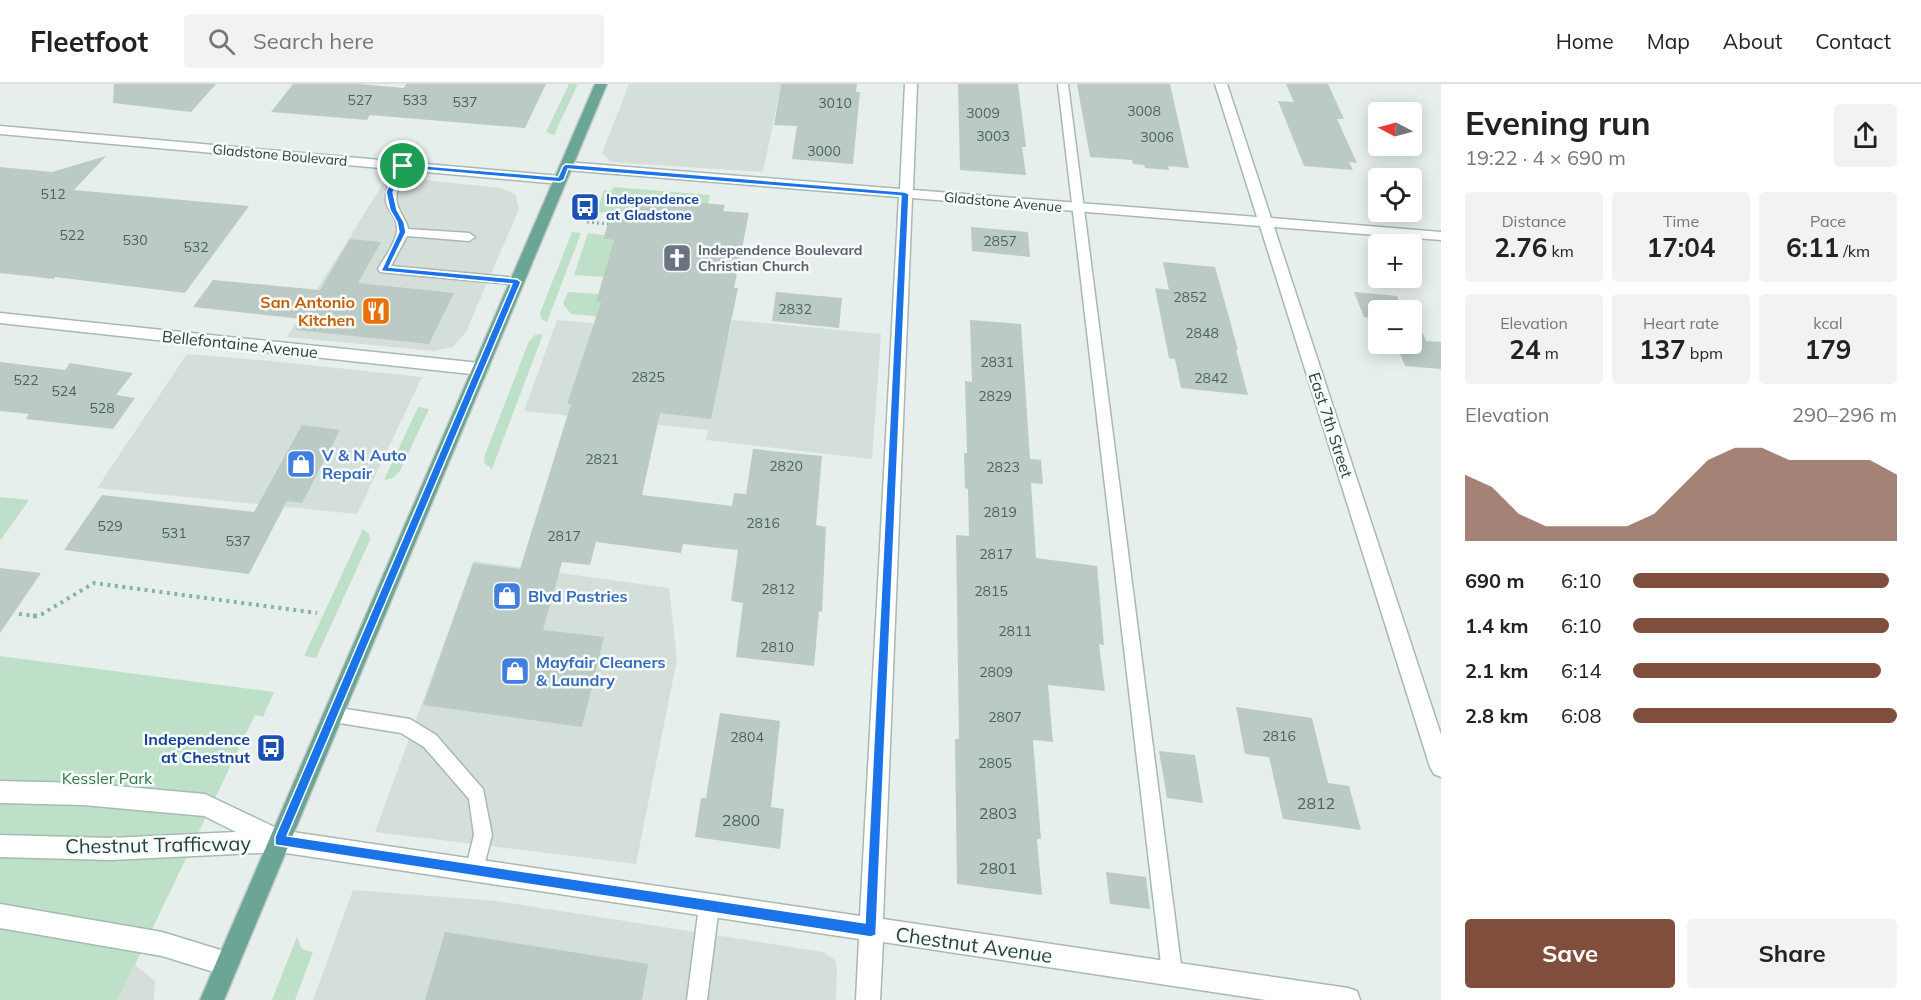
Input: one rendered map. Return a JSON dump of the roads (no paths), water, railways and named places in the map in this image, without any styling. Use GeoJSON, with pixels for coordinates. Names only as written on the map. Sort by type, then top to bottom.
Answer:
{"type":"FeatureCollection","features":[{"type":"Feature","properties":{"kind":"main road"},"geometry":{"type":"LineString","coordinates":[[212,1000],[601,84]]}},
{"type":"Feature","properties":{"kind":"street"},"geometry":{"type":"LineString","coordinates":[[868,1000],[911,84]]}},
{"type":"Feature","properties":{"kind":"street","name":"East 7th Street"},"geometry":{"type":"LineString","coordinates":[[1221,84],[1441,767]]}},
{"type":"Feature","properties":{"kind":"street","name":"Gladstone Boulevard"},"geometry":{"type":"LineString","coordinates":[[0,130],[403,166],[563,173]]}},
{"type":"Feature","properties":{"kind":"street","name":"Gladstone Avenue"},"geometry":{"type":"LineString","coordinates":[[563,173],[905,194],[1441,236]]}},
{"type":"Feature","properties":{"kind":"street","name":"Bellefontaine Avenue"},"geometry":{"type":"LineString","coordinates":[[0,318],[480,369]]}},
{"type":"Feature","properties":{"kind":"street","name":"Chestnut Trafficway"},"geometry":{"type":"LineString","coordinates":[[0,792],[16,790],[83,794],[205,805],[279,841]]}},
{"type":"Feature","properties":{"kind":"street","name":"Chestnut Avenue"},"geometry":{"type":"LineString","coordinates":[[279,841],[871,931],[1348,1000]]}},
{"type":"Feature","properties":{"kind":"street","name":"Chestnut Trafficway"},"geometry":{"type":"LineString","coordinates":[[0,846],[111,849],[279,841]]}},
{"type":"Feature","properties":{"kind":"street"},"geometry":{"type":"LineString","coordinates":[[0,916],[162,944],[227,964]]}},
{"type":"Feature","properties":{"kind":"lane"},"geometry":{"type":"LineString","coordinates":[[1063,84],[1172,973]]}},
{"type":"Feature","properties":{"kind":"lane"},"geometry":{"type":"LineString","coordinates":[[403,166],[390,192],[393,210],[401,222],[403,232],[384,269],[517,282]]}},
{"type":"Feature","properties":{"kind":"lane"},"geometry":{"type":"LineString","coordinates":[[403,232],[469,237]]}},
{"type":"Feature","properties":{"kind":"lane"},"geometry":{"type":"LineString","coordinates":[[333,715],[404,725],[430,741],[477,795],[483,835],[474,871]]}},
{"type":"Feature","properties":{"kind":"lane"},"geometry":{"type":"LineString","coordinates":[[697,1000],[709,906]]}},
{"type":"Feature","properties":{"kind":"place","name":"Independence at Gladstone"},"geometry":{"type":"Point","coordinates":[585,207]}},
{"type":"Feature","properties":{"kind":"place","name":"Independence Boulevard Christian Church"},"geometry":{"type":"Point","coordinates":[677,258]}},
{"type":"Feature","properties":{"kind":"place","name":"San Antonio Kitchen"},"geometry":{"type":"Point","coordinates":[376,311]}},
{"type":"Feature","properties":{"kind":"place","name":"V & N Auto Repair"},"geometry":{"type":"Point","coordinates":[301,464]}},
{"type":"Feature","properties":{"kind":"place","name":"Blvd Pastries"},"geometry":{"type":"Point","coordinates":[507,596]}},
{"type":"Feature","properties":{"kind":"place","name":"Mayfair Cleaners & Laundry"},"geometry":{"type":"Point","coordinates":[515,671]}},
{"type":"Feature","properties":{"kind":"place","name":"Independence at Chestnut"},"geometry":{"type":"Point","coordinates":[271,748]}},
{"type":"Feature","properties":{"kind":"park label","name":"Kessler Park"},"geometry":{"type":"Point","coordinates":[107,778]}}]}
